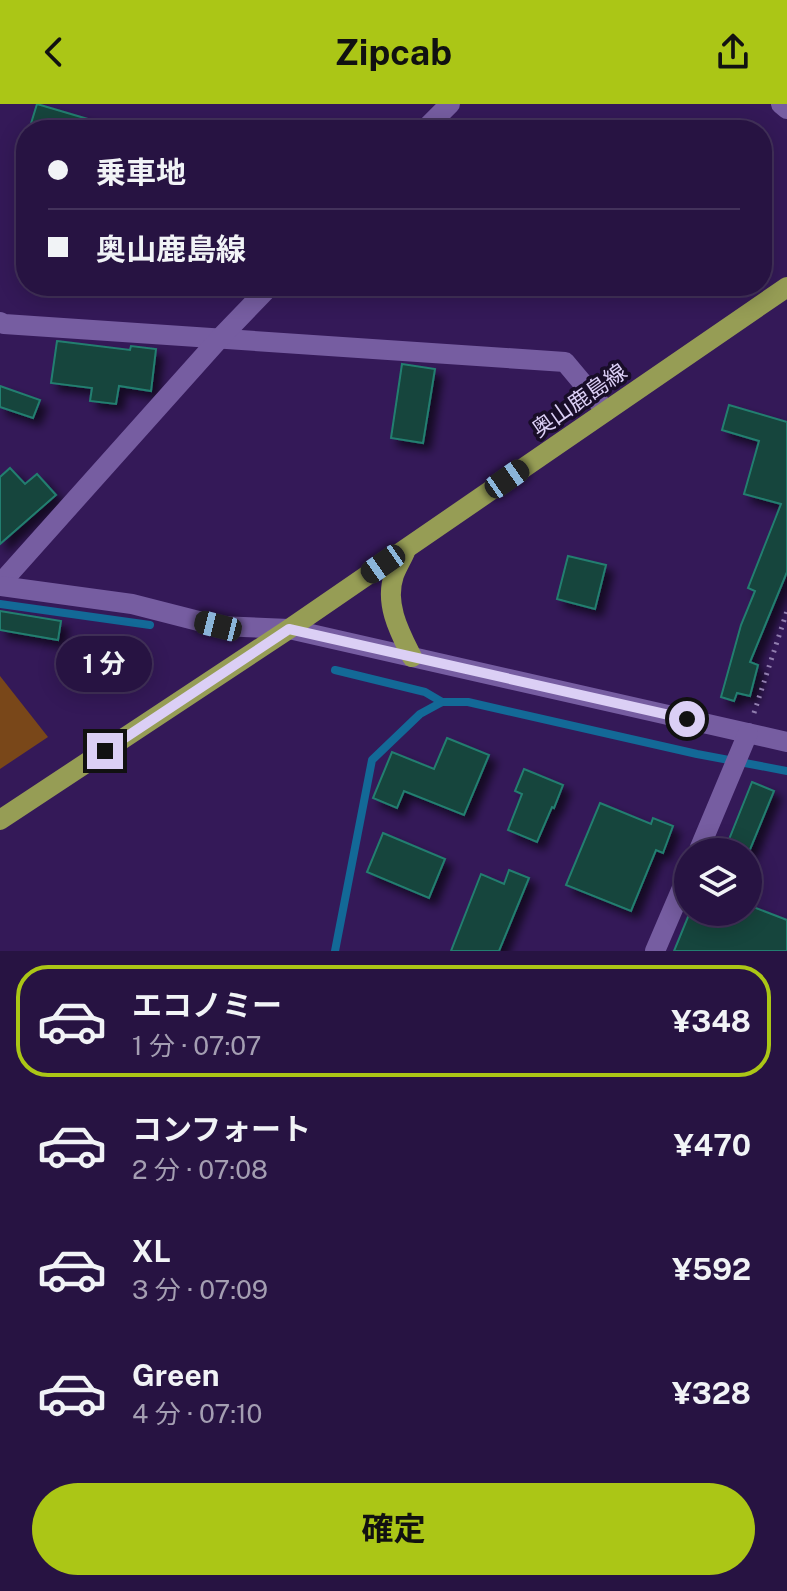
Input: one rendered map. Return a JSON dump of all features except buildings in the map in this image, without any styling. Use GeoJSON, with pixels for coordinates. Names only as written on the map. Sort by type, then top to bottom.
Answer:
{"type":"FeatureCollection","features":[{"type":"Feature","properties":{"kind":"main road","name":"奥山鹿島線"},"geometry":{"type":"LineString","coordinates":[[0,820],[289,629],[787,287]]}},
{"type":"Feature","properties":{"kind":"main road"},"geometry":{"type":"LineString","coordinates":[[407,548],[392,578],[391,603],[396,626],[412,657]]}},
{"type":"Feature","properties":{"kind":"street"},"geometry":{"type":"LineString","coordinates":[[434,120],[450,104]]}},
{"type":"Feature","properties":{"kind":"street"},"geometry":{"type":"LineString","coordinates":[[781,104],[787,109]]}},
{"type":"Feature","properties":{"kind":"street"},"geometry":{"type":"LineString","coordinates":[[0,585],[260,296]]}},
{"type":"Feature","properties":{"kind":"street"},"geometry":{"type":"LineString","coordinates":[[0,322],[565,362],[606,411]]}},
{"type":"Feature","properties":{"kind":"street"},"geometry":{"type":"LineString","coordinates":[[0,585],[132,604],[218,626],[289,629],[787,742]]}},
{"type":"Feature","properties":{"kind":"street"},"geometry":{"type":"LineString","coordinates":[[704,838],[748,733]]}},
{"type":"Feature","properties":{"kind":"street"},"geometry":{"type":"LineString","coordinates":[[655,951],[674,907]]}},
{"type":"Feature","properties":{"kind":"path"},"geometry":{"type":"LineString","coordinates":[[748,733],[787,611]]}},
{"type":"Feature","properties":{"kind":"shaded area"},"geometry":{"type":"Polygon","coordinates":[[[0,676],[48,737],[0,769],[0,676]]]}},
{"type":"Feature","properties":{"kind":"waterway"},"geometry":{"type":"LineString","coordinates":[[0,604],[150,625]]}},
{"type":"Feature","properties":{"kind":"waterway"},"geometry":{"type":"LineString","coordinates":[[335,670],[425,692],[442,702]]}},
{"type":"Feature","properties":{"kind":"waterway"},"geometry":{"type":"LineString","coordinates":[[335,951],[372,760],[420,714],[442,702],[468,702],[697,754],[787,771]]}},
{"type":"Feature","properties":{"kind":"route"},"geometry":{"type":"LineString","coordinates":[[105,751],[289,629],[687,719]]}}]}
